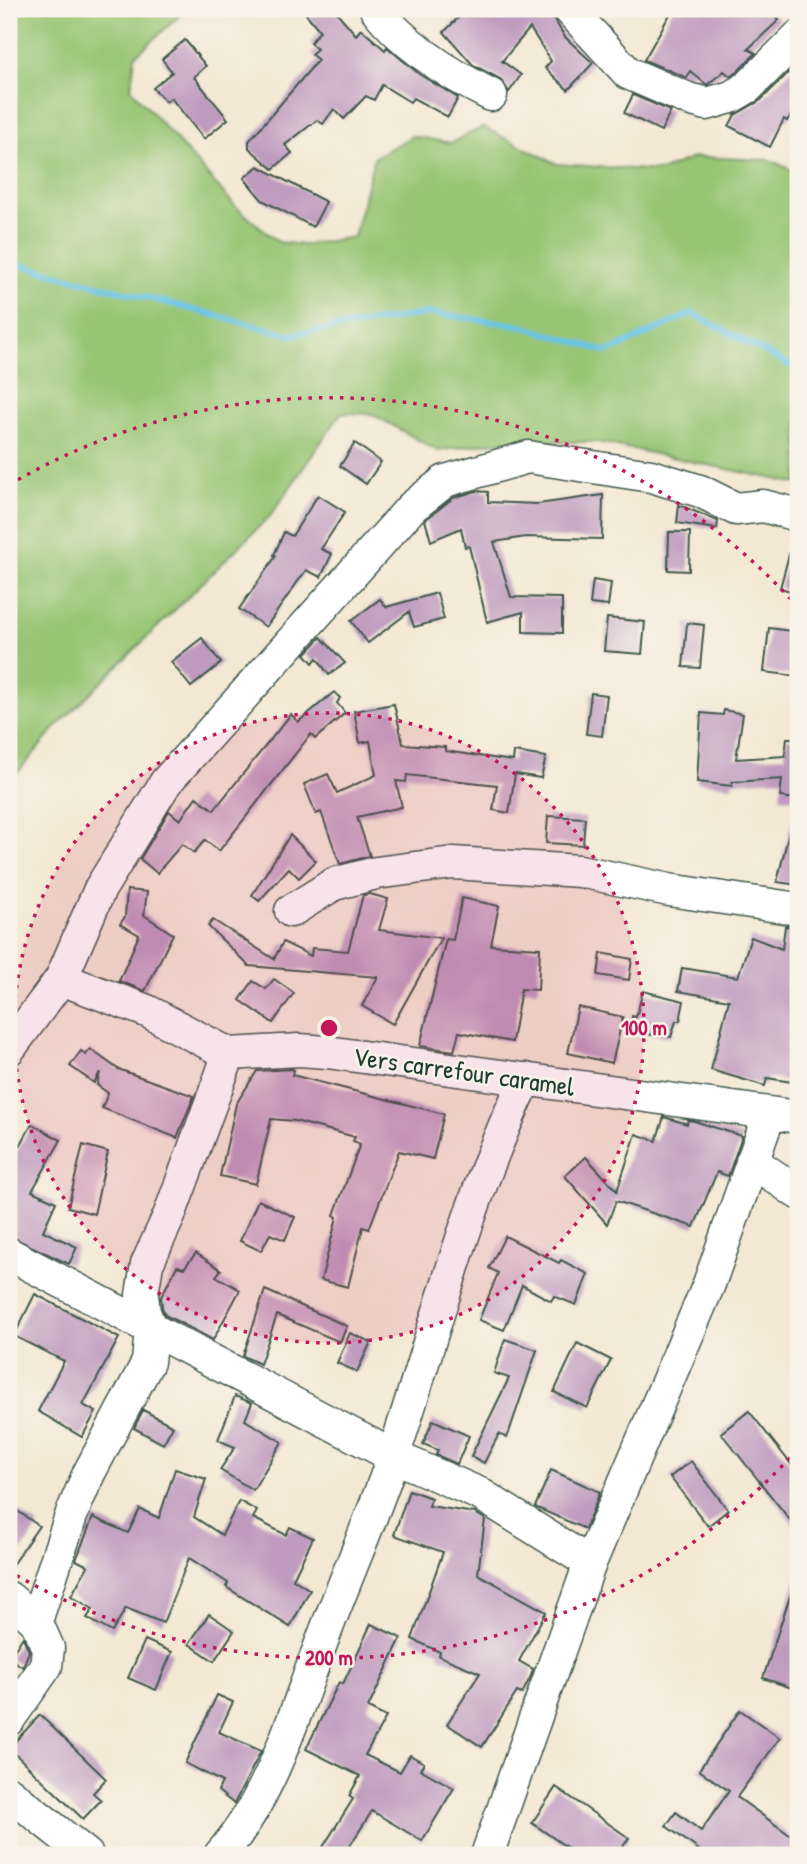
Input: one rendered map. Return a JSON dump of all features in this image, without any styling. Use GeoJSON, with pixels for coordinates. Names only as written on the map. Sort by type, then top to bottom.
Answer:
{"type":"FeatureCollection","features":[{"type":"Feature","properties":{"kind":"street"},"geometry":{"type":"LineString","coordinates":[[376,9],[421,53],[460,79],[491,95]]}},
{"type":"Feature","properties":{"kind":"street"},"geometry":{"type":"LineString","coordinates":[[569,9],[628,73],[688,99],[707,104],[731,97],[748,87],[797,41]]}},
{"type":"Feature","properties":{"kind":"street"},"geometry":{"type":"LineString","coordinates":[[9,1049],[61,979],[100,889],[166,782],[412,507],[445,481],[528,457],[651,476],[700,491],[736,509],[763,506],[798,514]]}},
{"type":"Feature","properties":{"kind":"street"},"geometry":{"type":"LineString","coordinates":[[291,911],[334,884],[376,873],[453,863],[580,871],[669,890],[798,909]]}},
{"type":"Feature","properties":{"kind":"street"},"geometry":{"type":"LineString","coordinates":[[36,1621],[89,1473],[148,1362],[151,1329],[144,1312],[142,1295],[147,1264],[169,1216],[229,1054],[147,1011],[61,979]]}},
{"type":"Feature","properties":{"kind":"street","name":"Vers carrefour caramel"},"geometry":{"type":"LineString","coordinates":[[229,1054],[299,1050],[327,1052],[784,1116]]}},
{"type":"Feature","properties":{"kind":"street"},"geometry":{"type":"LineString","coordinates":[[220,1855],[244,1827],[284,1741],[393,1456],[460,1239],[500,1132],[526,1079]]}},
{"type":"Feature","properties":{"kind":"street"},"geometry":{"type":"LineString","coordinates":[[487,1855],[590,1563],[709,1284],[752,1161],[784,1116]]}},
{"type":"Feature","properties":{"kind":"street"},"geometry":{"type":"LineString","coordinates":[[752,1161],[798,1193]]}},
{"type":"Feature","properties":{"kind":"street"},"geometry":{"type":"LineString","coordinates":[[9,1254],[393,1456],[480,1494],[590,1563]]}},
{"type":"Feature","properties":{"kind":"street"},"geometry":{"type":"LineString","coordinates":[[9,1598],[36,1621],[48,1647],[46,1666],[9,1719]]}},
{"type":"Feature","properties":{"kind":"street"},"geometry":{"type":"LineString","coordinates":[[9,1793],[87,1855]]}},
{"type":"Feature","properties":{"kind":"green space"},"geometry":{"type":"Polygon","coordinates":[[[9,9],[187,9],[135,56],[131,89],[235,206],[278,242],[303,245],[354,237],[374,158],[412,136],[451,143],[483,127],[557,164],[661,171],[695,157],[770,160],[798,173],[798,484],[598,442],[495,442],[438,451],[372,414],[341,413],[271,515],[57,726],[9,783],[9,9]]]}},
{"type":"Feature","properties":{"kind":"building"},"geometry":{"type":"Polygon","coordinates":[[[302,9],[334,9],[356,35],[361,29],[385,50],[387,47],[419,74],[458,98],[448,117],[413,98],[410,102],[382,85],[374,100],[366,96],[344,119],[334,109],[323,124],[317,120],[285,145],[292,153],[273,169],[249,148],[249,141],[318,60],[311,54],[317,49],[310,43],[320,31],[302,9]]]}},
{"type":"Feature","properties":{"kind":"building"},"geometry":{"type":"Polygon","coordinates":[[[467,9],[548,9],[565,37],[593,63],[568,90],[545,68],[551,61],[530,28],[502,61],[521,75],[509,92],[500,79],[473,65],[444,32],[467,9]]]}},
{"type":"Feature","properties":{"kind":"building"},"geometry":{"type":"Polygon","coordinates":[[[673,9],[769,9],[779,20],[748,49],[756,53],[737,72],[730,76],[724,71],[707,85],[690,71],[687,78],[644,60],[673,9]]]}},
{"type":"Feature","properties":{"kind":"building"},"geometry":{"type":"Polygon","coordinates":[[[185,40],[206,66],[194,77],[228,119],[204,139],[171,98],[166,102],[153,88],[172,72],[162,59],[185,40]]]}},
{"type":"Feature","properties":{"kind":"building"},"geometry":{"type":"Polygon","coordinates":[[[791,70],[798,73],[798,105],[787,121],[784,119],[770,147],[729,126],[735,115],[761,100],[791,70]]]}},
{"type":"Feature","properties":{"kind":"building"},"geometry":{"type":"Polygon","coordinates":[[[633,95],[671,111],[661,131],[624,113],[633,95]]]}},
{"type":"Feature","properties":{"kind":"building"},"geometry":{"type":"Polygon","coordinates":[[[258,166],[326,202],[313,227],[262,200],[244,178],[258,166]]]}},
{"type":"Feature","properties":{"kind":"building"},"geometry":{"type":"Polygon","coordinates":[[[355,443],[381,462],[366,484],[340,466],[355,443]]]}},
{"type":"Feature","properties":{"kind":"building"},"geometry":{"type":"Polygon","coordinates":[[[476,491],[488,492],[488,502],[538,504],[603,495],[602,539],[526,537],[494,542],[511,597],[562,598],[562,633],[523,632],[523,612],[487,622],[469,546],[465,547],[461,528],[431,541],[425,520],[453,498],[476,491]]]}},
{"type":"Feature","properties":{"kind":"building"},"geometry":{"type":"Polygon","coordinates":[[[318,495],[345,512],[321,549],[332,554],[321,577],[306,570],[266,627],[239,609],[276,556],[274,555],[284,532],[292,536],[318,495]]]}},
{"type":"Feature","properties":{"kind":"building"},"geometry":{"type":"Polygon","coordinates":[[[679,505],[718,521],[717,529],[677,523],[679,505]]]}},
{"type":"Feature","properties":{"kind":"building"},"geometry":{"type":"Polygon","coordinates":[[[669,532],[690,532],[689,571],[668,570],[669,532]]]}},
{"type":"Feature","properties":{"kind":"building"},"geometry":{"type":"Polygon","coordinates":[[[793,540],[798,541],[798,593],[780,588],[793,540]]]}},
{"type":"Feature","properties":{"kind":"building"},"geometry":{"type":"Polygon","coordinates":[[[593,580],[611,583],[608,606],[590,604],[593,580]]]}},
{"type":"Feature","properties":{"kind":"building"},"geometry":{"type":"Polygon","coordinates":[[[437,593],[444,619],[414,627],[409,612],[368,643],[351,621],[380,599],[386,607],[437,593]]]}},
{"type":"Feature","properties":{"kind":"building"},"geometry":{"type":"Polygon","coordinates":[[[607,618],[645,622],[642,654],[604,651],[607,618]]]}},
{"type":"Feature","properties":{"kind":"building"},"geometry":{"type":"Polygon","coordinates":[[[687,623],[704,625],[700,668],[683,667],[687,623]]]}},
{"type":"Feature","properties":{"kind":"building"},"geometry":{"type":"Polygon","coordinates":[[[769,628],[798,632],[797,676],[764,672],[769,628]]]}},
{"type":"Feature","properties":{"kind":"building"},"geometry":{"type":"Polygon","coordinates":[[[321,637],[345,663],[329,675],[317,658],[313,663],[305,654],[321,637]]]}},
{"type":"Feature","properties":{"kind":"building"},"geometry":{"type":"Polygon","coordinates":[[[202,638],[221,663],[191,687],[171,662],[202,638]]]}},
{"type":"Feature","properties":{"kind":"building"},"geometry":{"type":"Polygon","coordinates":[[[334,692],[340,698],[337,703],[345,713],[315,739],[311,734],[219,851],[205,840],[194,853],[182,844],[157,873],[140,859],[169,811],[180,820],[196,797],[214,810],[291,714],[298,722],[334,692]]]}},
{"type":"Feature","properties":{"kind":"building"},"geometry":{"type":"Polygon","coordinates":[[[591,693],[607,695],[602,736],[586,734],[591,693]]]}},
{"type":"Feature","properties":{"kind":"building"},"geometry":{"type":"Polygon","coordinates":[[[394,704],[403,744],[445,747],[445,751],[513,761],[514,752],[546,757],[541,778],[515,774],[509,813],[493,810],[497,785],[407,775],[406,782],[396,781],[402,807],[357,817],[370,856],[340,864],[321,812],[316,814],[304,784],[328,774],[337,793],[376,775],[370,741],[360,743],[354,711],[394,704]]]}},
{"type":"Feature","properties":{"kind":"building"},"geometry":{"type":"Polygon","coordinates":[[[724,710],[743,714],[736,759],[785,756],[787,738],[798,738],[796,799],[780,797],[782,779],[732,782],[732,786],[697,782],[701,713],[723,715],[724,710]]]}},
{"type":"Feature","properties":{"kind":"building"},"geometry":{"type":"Polygon","coordinates":[[[548,816],[585,818],[583,845],[546,843],[548,816]]]}},
{"type":"Feature","properties":{"kind":"building"},"geometry":{"type":"Polygon","coordinates":[[[792,820],[798,821],[798,885],[777,882],[792,820]]]}},
{"type":"Feature","properties":{"kind":"building"},"geometry":{"type":"Polygon","coordinates":[[[290,835],[316,861],[299,878],[289,868],[259,901],[252,895],[290,835]]]}},
{"type":"Feature","properties":{"kind":"building"},"geometry":{"type":"Polygon","coordinates":[[[127,890],[147,892],[144,915],[173,934],[145,991],[119,981],[139,935],[120,924],[125,917],[127,890]]]}},
{"type":"Feature","properties":{"kind":"building"},"geometry":{"type":"Polygon","coordinates":[[[363,895],[388,899],[379,930],[441,938],[393,1024],[362,1006],[378,977],[249,966],[208,926],[213,920],[274,959],[283,942],[311,956],[312,948],[348,951],[363,895]]]}},
{"type":"Feature","properties":{"kind":"building"},"geometry":{"type":"Polygon","coordinates":[[[462,898],[499,906],[491,945],[540,948],[538,990],[521,989],[512,1042],[459,1032],[454,1051],[420,1046],[446,939],[453,940],[462,898]]]}},
{"type":"Feature","properties":{"kind":"building"},"geometry":{"type":"Polygon","coordinates":[[[785,926],[798,927],[798,1083],[767,1078],[765,1086],[711,1070],[729,1000],[678,991],[682,968],[738,977],[751,937],[782,949],[785,926]]]}},
{"type":"Feature","properties":{"kind":"building"},"geometry":{"type":"Polygon","coordinates":[[[601,953],[632,959],[629,980],[598,975],[601,953]]]}},
{"type":"Feature","properties":{"kind":"building"},"geometry":{"type":"Polygon","coordinates":[[[274,979],[294,993],[273,1023],[240,1000],[253,981],[266,989],[274,979]]]}},
{"type":"Feature","properties":{"kind":"building"},"geometry":{"type":"Polygon","coordinates":[[[643,991],[684,1001],[680,1021],[676,1021],[671,1037],[631,1032],[632,1016],[636,1017],[643,991]]]}},
{"type":"Feature","properties":{"kind":"building"},"geometry":{"type":"Polygon","coordinates":[[[578,1007],[623,1017],[612,1063],[568,1053],[578,1007]]]}},
{"type":"Feature","properties":{"kind":"building"},"geometry":{"type":"Polygon","coordinates":[[[90,1049],[118,1069],[194,1096],[177,1138],[102,1108],[108,1093],[97,1085],[100,1072],[94,1083],[70,1066],[81,1051],[86,1055],[90,1049]]]}},
{"type":"Feature","properties":{"kind":"building"},"geometry":{"type":"Polygon","coordinates":[[[292,1069],[292,1075],[444,1114],[433,1159],[399,1151],[369,1229],[363,1227],[348,1287],[321,1280],[337,1217],[334,1215],[360,1144],[353,1141],[355,1137],[295,1121],[271,1119],[256,1184],[220,1176],[236,1104],[257,1071],[292,1069]]]}},
{"type":"Feature","properties":{"kind":"building"},"geometry":{"type":"Polygon","coordinates":[[[664,1117],[687,1124],[688,1120],[694,1121],[742,1136],[728,1176],[717,1172],[694,1227],[616,1201],[607,1224],[565,1176],[586,1157],[617,1191],[636,1134],[656,1141],[664,1117]]]}},
{"type":"Feature","properties":{"kind":"building"},"geometry":{"type":"Polygon","coordinates":[[[32,1124],[61,1140],[32,1191],[56,1202],[43,1231],[77,1247],[69,1264],[9,1236],[9,1166],[32,1124]]]}},
{"type":"Feature","properties":{"kind":"building"},"geometry":{"type":"Polygon","coordinates":[[[83,1145],[108,1152],[94,1214],[68,1207],[83,1145]]]}},
{"type":"Feature","properties":{"kind":"building"},"geometry":{"type":"Polygon","coordinates":[[[258,1200],[295,1217],[285,1240],[270,1234],[261,1251],[240,1241],[258,1200]]]}},
{"type":"Feature","properties":{"kind":"building"},"geometry":{"type":"Polygon","coordinates":[[[505,1236],[588,1274],[576,1305],[554,1296],[551,1301],[522,1285],[504,1330],[479,1320],[498,1273],[489,1268],[505,1236]]]}},
{"type":"Feature","properties":{"kind":"building"},"geometry":{"type":"Polygon","coordinates":[[[196,1253],[221,1270],[216,1276],[240,1290],[213,1340],[165,1315],[162,1307],[161,1297],[177,1266],[184,1268],[196,1253]]]}},
{"type":"Feature","properties":{"kind":"building"},"geometry":{"type":"Polygon","coordinates":[[[265,1290],[347,1326],[340,1342],[277,1315],[260,1364],[243,1356],[265,1290]]]}},
{"type":"Feature","properties":{"kind":"building"},"geometry":{"type":"Polygon","coordinates":[[[35,1294],[119,1338],[83,1405],[96,1412],[82,1437],[38,1411],[64,1361],[14,1336],[35,1294]]]}},
{"type":"Feature","properties":{"kind":"building"},"geometry":{"type":"Polygon","coordinates":[[[350,1333],[371,1342],[357,1372],[337,1363],[350,1333]]]}},
{"type":"Feature","properties":{"kind":"building"},"geometry":{"type":"Polygon","coordinates":[[[505,1339],[537,1350],[507,1438],[499,1434],[484,1463],[471,1456],[509,1378],[494,1373],[505,1339]]]}},
{"type":"Feature","properties":{"kind":"building"},"geometry":{"type":"Polygon","coordinates":[[[577,1343],[611,1360],[587,1408],[554,1392],[577,1343]]]}},
{"type":"Feature","properties":{"kind":"building"},"geometry":{"type":"Polygon","coordinates":[[[235,1396],[252,1403],[245,1420],[282,1442],[253,1490],[220,1470],[235,1447],[218,1440],[235,1396]]]}},
{"type":"Feature","properties":{"kind":"building"},"geometry":{"type":"Polygon","coordinates":[[[143,1410],[173,1426],[163,1444],[134,1428],[143,1410]]]}},
{"type":"Feature","properties":{"kind":"building"},"geometry":{"type":"Polygon","coordinates":[[[749,1411],[798,1473],[798,1530],[721,1433],[749,1411]]]}},
{"type":"Feature","properties":{"kind":"building"},"geometry":{"type":"Polygon","coordinates":[[[433,1420],[469,1436],[457,1464],[436,1455],[438,1450],[423,1444],[433,1420]]]}},
{"type":"Feature","properties":{"kind":"building"},"geometry":{"type":"Polygon","coordinates":[[[691,1461],[728,1510],[708,1526],[670,1477],[691,1461]]]}},
{"type":"Feature","properties":{"kind":"building"},"geometry":{"type":"Polygon","coordinates":[[[175,1469],[206,1479],[194,1517],[222,1535],[239,1501],[257,1511],[253,1518],[286,1535],[290,1527],[313,1538],[293,1579],[310,1590],[290,1627],[226,1587],[228,1583],[189,1558],[163,1623],[126,1608],[112,1632],[87,1618],[93,1609],[71,1596],[88,1566],[76,1560],[93,1517],[128,1533],[140,1509],[159,1518],[175,1469]]]}},
{"type":"Feature","properties":{"kind":"building"},"geometry":{"type":"Polygon","coordinates":[[[551,1470],[600,1492],[585,1529],[535,1507],[551,1470]]]}},
{"type":"Feature","properties":{"kind":"building"},"geometry":{"type":"Polygon","coordinates":[[[409,1490],[431,1498],[429,1506],[475,1513],[485,1519],[478,1574],[546,1612],[519,1661],[533,1669],[531,1676],[522,1694],[517,1692],[482,1747],[447,1724],[480,1673],[439,1656],[440,1652],[412,1639],[443,1552],[394,1535],[409,1490]]]}},
{"type":"Feature","properties":{"kind":"building"},"geometry":{"type":"Polygon","coordinates":[[[9,1505],[39,1526],[9,1569],[9,1505]]]}},
{"type":"Feature","properties":{"kind":"building"},"geometry":{"type":"Polygon","coordinates":[[[795,1581],[798,1582],[798,1690],[763,1678],[795,1581]]]}},
{"type":"Feature","properties":{"kind":"building"},"geometry":{"type":"Polygon","coordinates":[[[209,1614],[234,1631],[214,1661],[189,1644],[209,1614]]]}},
{"type":"Feature","properties":{"kind":"building"},"geometry":{"type":"Polygon","coordinates":[[[371,1624],[401,1638],[368,1708],[386,1717],[365,1755],[400,1772],[410,1755],[424,1763],[420,1769],[454,1788],[422,1841],[372,1811],[344,1855],[318,1855],[353,1799],[349,1796],[360,1776],[306,1749],[339,1682],[343,1684],[371,1624]]]}},
{"type":"Feature","properties":{"kind":"building"},"geometry":{"type":"Polygon","coordinates":[[[23,1637],[29,1651],[23,1667],[9,1658],[23,1637]]]}},
{"type":"Feature","properties":{"kind":"building"},"geometry":{"type":"Polygon","coordinates":[[[145,1640],[172,1652],[156,1690],[128,1678],[145,1640]]]}},
{"type":"Feature","properties":{"kind":"building"},"geometry":{"type":"Polygon","coordinates":[[[217,1695],[233,1702],[219,1732],[261,1751],[234,1804],[218,1791],[222,1782],[185,1763],[217,1695]]]}},
{"type":"Feature","properties":{"kind":"building"},"geometry":{"type":"Polygon","coordinates":[[[740,1710],[780,1738],[737,1797],[798,1841],[798,1855],[706,1855],[666,1826],[676,1812],[701,1831],[729,1791],[699,1770],[740,1710]]]}},
{"type":"Feature","properties":{"kind":"building"},"geometry":{"type":"Polygon","coordinates":[[[40,1715],[106,1779],[93,1793],[101,1800],[83,1819],[9,1748],[40,1715]]]}},
{"type":"Feature","properties":{"kind":"building"},"geometry":{"type":"Polygon","coordinates":[[[556,1787],[629,1838],[617,1855],[578,1855],[532,1823],[556,1787]]]}},
{"type":"Feature","properties":{"kind":"waterway"},"geometry":{"type":"LineString","coordinates":[[9,262],[291,335],[430,313],[518,325],[608,352],[692,313],[798,370]]}}]}
